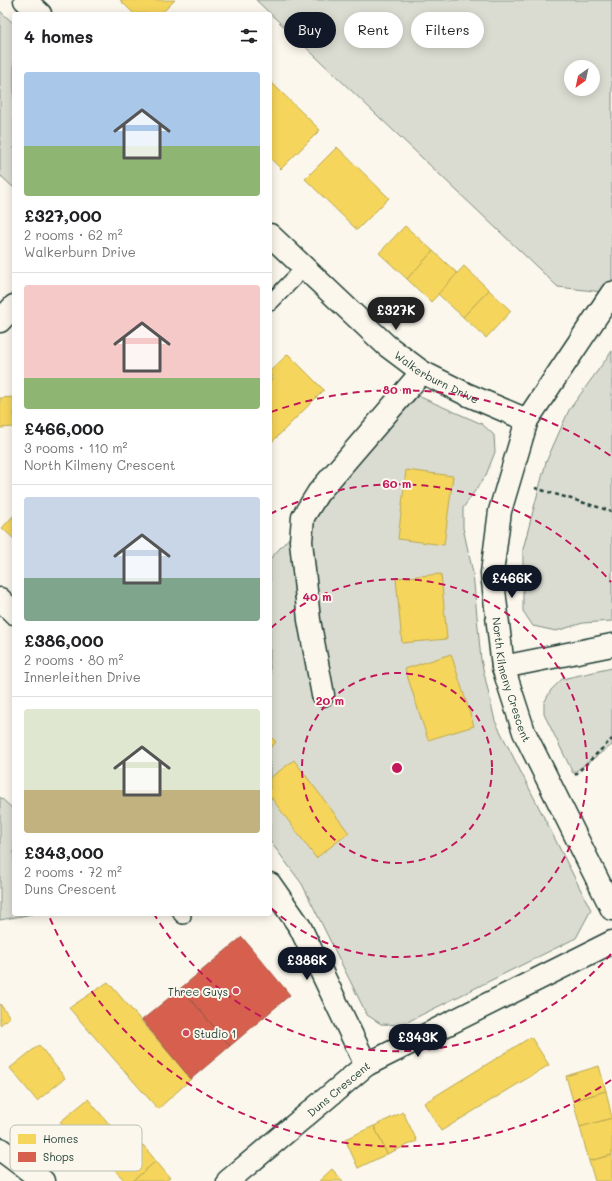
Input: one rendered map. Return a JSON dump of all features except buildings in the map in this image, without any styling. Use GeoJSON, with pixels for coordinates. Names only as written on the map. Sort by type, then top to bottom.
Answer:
{"type":"FeatureCollection","features":[{"type":"Feature","properties":{"kind":"street"},"geometry":{"type":"LineString","coordinates":[[25,0],[38,12]]}},
{"type":"Feature","properties":{"kind":"street","name":"Walkerburn Drive"},"geometry":{"type":"LineString","coordinates":[[272,237],[386,345],[422,372],[466,394],[527,420]]}},
{"type":"Feature","properties":{"kind":"street","name":"North Kilmeny Crescent"},"geometry":{"type":"LineString","coordinates":[[612,293],[527,420],[500,512],[492,573],[503,667],[524,732],[612,909]]}},
{"type":"Feature","properties":{"kind":"street"},"geometry":{"type":"LineString","coordinates":[[0,321],[12,308]]}},
{"type":"Feature","properties":{"kind":"street"},"geometry":{"type":"LineString","coordinates":[[323,695],[309,620],[301,541],[303,517],[318,492],[422,372]]}},
{"type":"Feature","properties":{"kind":"street"},"geometry":{"type":"LineString","coordinates":[[0,599],[12,611]]}},
{"type":"Feature","properties":{"kind":"street"},"geometry":{"type":"LineString","coordinates":[[503,667],[612,645]]}},
{"type":"Feature","properties":{"kind":"street"},"geometry":{"type":"LineString","coordinates":[[272,887],[300,927],[366,1065]]}},
{"type":"Feature","properties":{"kind":"street","name":"Duns Crescent"},"geometry":{"type":"LineString","coordinates":[[228,1181],[366,1065],[612,942]]}},
{"type":"Feature","properties":{"kind":"street"},"geometry":{"type":"LineString","coordinates":[[0,1149],[10,1156]]}},
{"type":"Feature","properties":{"kind":"street"},"geometry":{"type":"LineString","coordinates":[[30,1171],[43,1181]]}},
{"type":"Feature","properties":{"kind":"lane"},"geometry":{"type":"LineString","coordinates":[[272,301],[304,268]]}},
{"type":"Feature","properties":{"kind":"path"},"geometry":{"type":"LineString","coordinates":[[509,480],[611,511]]}},
{"type":"Feature","properties":{"kind":"path"},"geometry":{"type":"LineString","coordinates":[[555,795],[612,739]]}},
{"type":"Feature","properties":{"kind":"shaded area"},"geometry":{"type":"Polygon","coordinates":[[[256,0],[612,0],[612,293],[558,287],[307,48],[336,48],[336,12],[284,12],[284,27],[272,15],[272,12],[269,12],[256,0]]]}},
{"type":"Feature","properties":{"kind":"shaded area"},"geometry":{"type":"Polygon","coordinates":[[[0,11],[12,22],[12,186],[1,176],[0,178],[0,11]]]}},
{"type":"Feature","properties":{"kind":"shaded area"},"geometry":{"type":"Polygon","coordinates":[[[612,351],[612,621],[583,623],[556,631],[533,626],[523,611],[523,549],[546,462],[569,410],[612,351]]]}},
{"type":"Feature","properties":{"kind":"shaded area"},"geometry":{"type":"Polygon","coordinates":[[[418,396],[482,424],[494,435],[495,452],[486,475],[463,508],[463,528],[473,573],[481,660],[495,721],[591,910],[576,938],[401,1025],[381,1024],[367,1015],[302,884],[272,844],[272,557],[418,396]]]}},
{"type":"Feature","properties":{"kind":"shaded area"},"geometry":{"type":"Polygon","coordinates":[[[612,668],[612,745],[573,773],[544,714],[544,703],[551,690],[562,679],[612,668]]]}},
{"type":"Feature","properties":{"kind":"shaded area"},"geometry":{"type":"Polygon","coordinates":[[[0,797],[12,808],[12,916],[21,916],[0,920],[0,797]]]}},
{"type":"Feature","properties":{"kind":"place","name":"Three Guys"},"geometry":{"type":"Point","coordinates":[236,991]}},
{"type":"Feature","properties":{"kind":"place","name":"Studio 1"},"geometry":{"type":"Point","coordinates":[186,1033]}}]}
